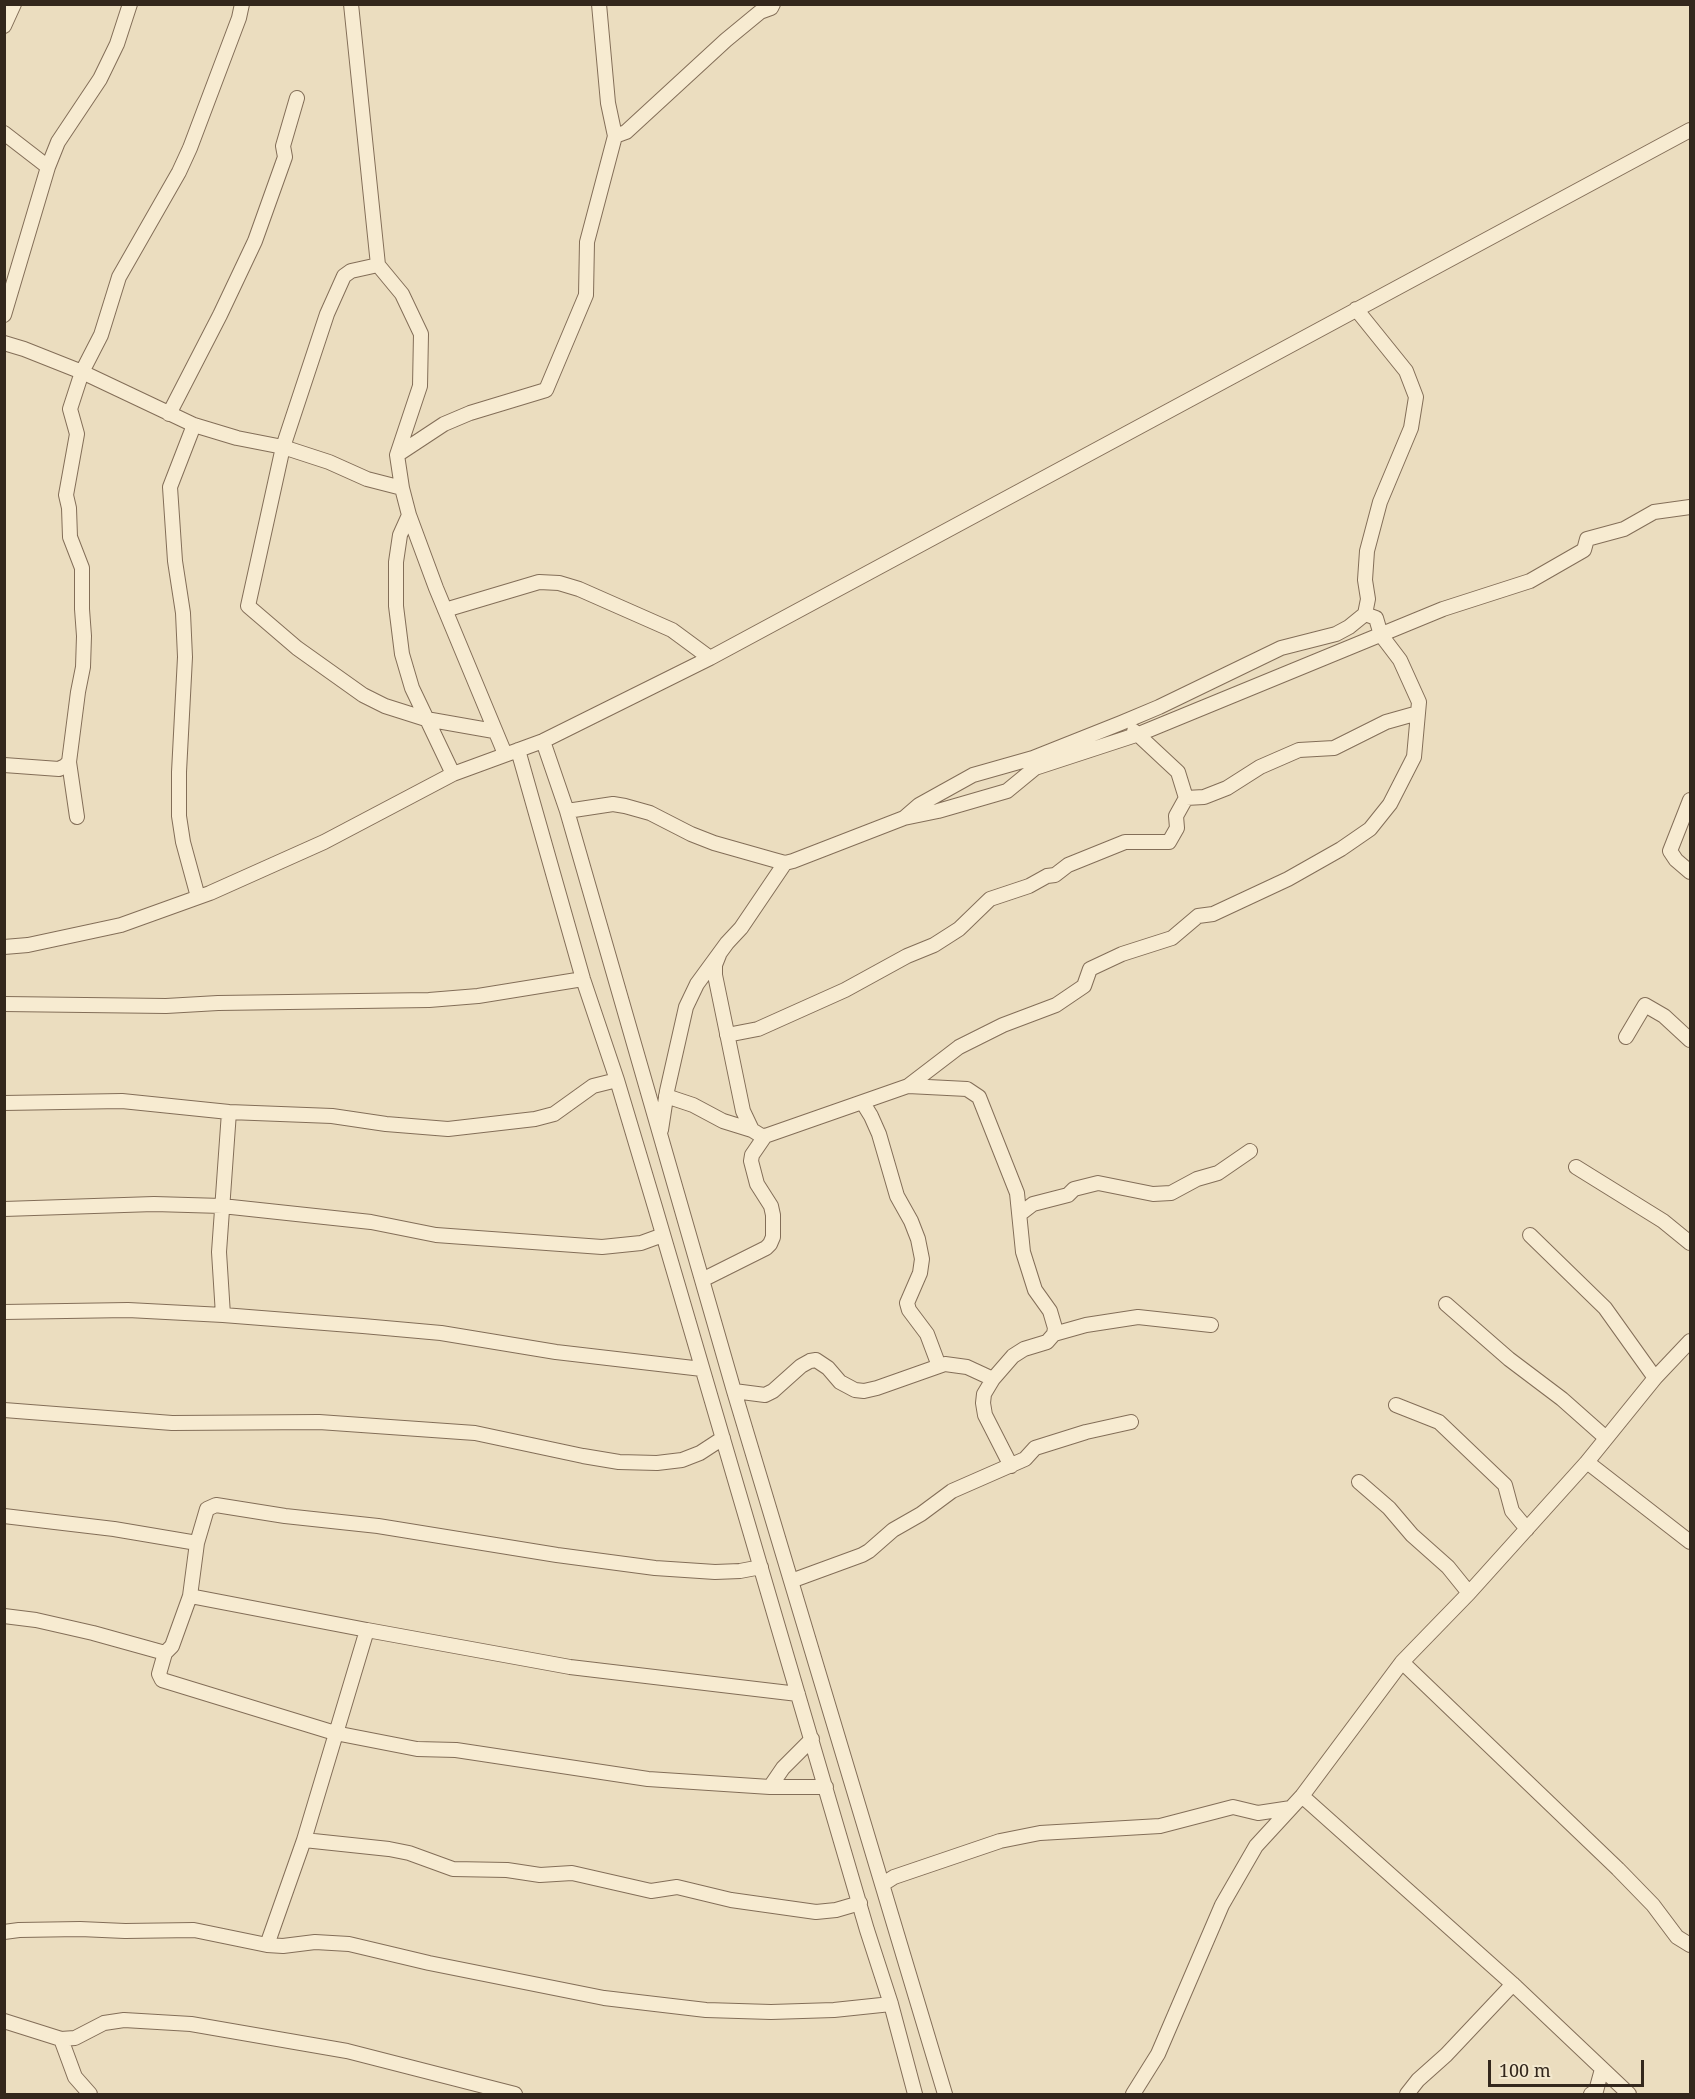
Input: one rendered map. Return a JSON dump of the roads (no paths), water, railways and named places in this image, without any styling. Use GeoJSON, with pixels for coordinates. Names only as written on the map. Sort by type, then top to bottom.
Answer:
{"type":"FeatureCollection","features":[{"type":"Feature","properties":{"kind":"street"},"geometry":{"type":"LineString","coordinates":[[4,26],[14,4]]}},
{"type":"Feature","properties":{"kind":"street"},"geometry":{"type":"LineString","coordinates":[[4,315],[48,167],[58,142],[100,79],[117,44],[130,4]]}},
{"type":"Feature","properties":{"kind":"street"},"geometry":{"type":"LineString","coordinates":[[77,817],[69,762],[83,667],[84,636],[82,568],[70,537],[66,495],[76,434],[70,409],[82,372],[101,335],[119,277],[179,172],[190,148],[239,18],[242,4]]}},
{"type":"Feature","properties":{"kind":"street"},"geometry":{"type":"LineString","coordinates":[[351,4],[378,265],[402,294],[421,334],[420,386],[397,455],[409,515],[494,731],[512,752],[617,1080],[891,2004],[915,2094]]}},
{"type":"Feature","properties":{"kind":"street"},"geometry":{"type":"LineString","coordinates":[[397,455],[444,424],[470,412],[546,390],[586,295],[587,242],[615,136],[608,103],[599,4]]}},
{"type":"Feature","properties":{"kind":"street"},"geometry":{"type":"LineString","coordinates":[[615,136],[626,132],[726,40],[760,12],[771,8],[773,4]]}},
{"type":"Feature","properties":{"kind":"street"},"geometry":{"type":"LineString","coordinates":[[169,414],[255,241],[285,157],[283,146],[297,98]]}},
{"type":"Feature","properties":{"kind":"street"},"geometry":{"type":"LineString","coordinates":[[4,947],[28,945],[121,925],[198,897],[324,842],[453,774],[543,741],[710,658],[1690,130]]}},
{"type":"Feature","properties":{"kind":"street"},"geometry":{"type":"LineString","coordinates":[[4,133],[48,167]]}},
{"type":"Feature","properties":{"kind":"street"},"geometry":{"type":"LineString","coordinates":[[378,265],[351,271],[340,281],[327,314],[283,447],[248,606],[306,655],[363,695],[385,706],[426,719],[494,731]]}},
{"type":"Feature","properties":{"kind":"street"},"geometry":{"type":"LineString","coordinates":[[904,818],[919,805],[973,775],[1033,758],[1121,723],[1281,648],[1336,634],[1365,614],[1368,599],[1365,580],[1367,551],[1382,496],[1411,428],[1416,397],[1406,371],[1356,309]]}},
{"type":"Feature","properties":{"kind":"street"},"geometry":{"type":"LineString","coordinates":[[4,343],[82,372],[194,425],[237,438],[283,447],[329,462],[368,479],[402,488]]}},
{"type":"Feature","properties":{"kind":"street"},"geometry":{"type":"LineString","coordinates":[[194,425],[170,487],[175,561],[183,613],[185,657],[179,816],[183,842],[198,897]]}},
{"type":"Feature","properties":{"kind":"street"},"geometry":{"type":"LineString","coordinates":[[567,811],[613,804],[626,806],[650,813],[704,840],[785,862],[857,838],[904,818],[938,811],[1006,791],[1035,768],[1139,734],[1443,609],[1530,581],[1584,550],[1587,539],[1624,529],[1654,512],[1690,507]]}},
{"type":"Feature","properties":{"kind":"street"},"geometry":{"type":"LineString","coordinates":[[409,515],[400,535],[396,562],[396,606],[402,654],[412,688],[453,774]]}},
{"type":"Feature","properties":{"kind":"street"},"geometry":{"type":"LineString","coordinates":[[445,610],[539,582],[559,583],[579,589],[672,630],[710,658]]}},
{"type":"Feature","properties":{"kind":"street"},"geometry":{"type":"LineString","coordinates":[[702,1280],[770,1244],[773,1237],[771,1206],[757,1184],[751,1161],[752,1155],[765,1136],[908,1086],[959,1047],[1003,1025],[1056,1005],[1084,986],[1090,969],[1122,954],[1172,938],[1198,916],[1213,914],[1288,879],[1341,849],[1370,829],[1390,804],[1414,757],[1419,702],[1400,660],[1381,635],[1376,618],[1365,614]]}},
{"type":"Feature","properties":{"kind":"street"},"geometry":{"type":"LineString","coordinates":[[1186,798],[1204,797],[1227,788],[1260,767],[1299,750],[1334,748],[1386,722],[1418,713]]}},
{"type":"Feature","properties":{"kind":"street"},"geometry":{"type":"LineString","coordinates":[[727,1035],[758,1029],[845,990],[906,956],[942,940],[959,929],[990,899],[1029,886],[1047,876],[1055,875],[1068,865],[1125,842],[1169,842],[1177,828],[1176,816],[1186,798],[1178,772],[1139,734],[1121,723]]}},
{"type":"Feature","properties":{"kind":"street"},"geometry":{"type":"LineString","coordinates":[[543,741],[567,811],[734,1392],[945,2094]]}},
{"type":"Feature","properties":{"kind":"street"},"geometry":{"type":"LineString","coordinates":[[4,765],[59,769],[69,762]]}},
{"type":"Feature","properties":{"kind":"street"},"geometry":{"type":"LineString","coordinates":[[1690,800],[1670,851],[1676,860],[1690,872]]}},
{"type":"Feature","properties":{"kind":"street"},"geometry":{"type":"LineString","coordinates":[[660,1135],[666,1096],[686,1007],[697,984],[741,928],[785,862]]}},
{"type":"Feature","properties":{"kind":"street"},"geometry":{"type":"LineString","coordinates":[[719,956],[715,965],[715,975],[743,1111],[752,1130]]}},
{"type":"Feature","properties":{"kind":"street"},"geometry":{"type":"LineString","coordinates":[[4,1004],[166,1006],[218,1003],[429,1000],[499,993],[583,979]]}},
{"type":"Feature","properties":{"kind":"street"},"geometry":{"type":"LineString","coordinates":[[1626,1037],[1645,1005],[1664,1016],[1690,1040]]}},
{"type":"Feature","properties":{"kind":"street"},"geometry":{"type":"LineString","coordinates":[[4,1103],[122,1101],[230,1112],[332,1116],[386,1124],[448,1129],[544,1117],[567,1106],[582,1092],[593,1086],[617,1080]]}},
{"type":"Feature","properties":{"kind":"street"},"geometry":{"type":"LineString","coordinates":[[908,1086],[967,1089],[979,1097],[1017,1192],[1023,1252],[1035,1290],[1050,1311],[1054,1334]]}},
{"type":"Feature","properties":{"kind":"street"},"geometry":{"type":"LineString","coordinates":[[666,1096],[693,1105],[723,1121],[765,1136]]}},
{"type":"Feature","properties":{"kind":"street"},"geometry":{"type":"LineString","coordinates":[[863,1103],[879,1134],[897,1196],[918,1239],[922,1259],[920,1272],[907,1303],[909,1310],[927,1334],[939,1366]]}},
{"type":"Feature","properties":{"kind":"street"},"geometry":{"type":"LineString","coordinates":[[223,1315],[219,1252],[230,1112]]}},
{"type":"Feature","properties":{"kind":"street"},"geometry":{"type":"LineString","coordinates":[[1020,1214],[1033,1204],[1068,1195],[1074,1189],[1098,1183],[1153,1194],[1171,1193],[1197,1179],[1218,1173],[1250,1151]]}},
{"type":"Feature","properties":{"kind":"street"},"geometry":{"type":"LineString","coordinates":[[1576,1167],[1663,1221],[1690,1244]]}},
{"type":"Feature","properties":{"kind":"street"},"geometry":{"type":"LineString","coordinates":[[4,1209],[154,1204],[222,1206],[371,1222],[436,1235],[602,1247],[641,1243],[663,1235]]}},
{"type":"Feature","properties":{"kind":"street"},"geometry":{"type":"LineString","coordinates":[[1530,1235],[1605,1308],[1655,1378]]}},
{"type":"Feature","properties":{"kind":"street"},"geometry":{"type":"LineString","coordinates":[[1446,1304],[1606,1438]]}},
{"type":"Feature","properties":{"kind":"street"},"geometry":{"type":"LineString","coordinates":[[4,1312],[128,1310],[223,1315],[441,1333],[556,1352],[702,1369]]}},
{"type":"Feature","properties":{"kind":"street"},"geometry":{"type":"LineString","coordinates":[[1011,1466],[985,1415],[983,1403],[984,1394],[993,1379],[1013,1356],[1024,1349],[1047,1342],[1054,1334],[1086,1325],[1138,1317],[1211,1325]]}},
{"type":"Feature","properties":{"kind":"street"},"geometry":{"type":"LineString","coordinates":[[1133,2094],[1158,2054],[1222,1905],[1256,1846],[1302,1796],[1402,1662],[1527,1529],[1587,1462],[1655,1378],[1690,1341]]}},
{"type":"Feature","properties":{"kind":"street"},"geometry":{"type":"LineString","coordinates":[[734,1392],[765,1395],[801,1366],[816,1360],[828,1368],[840,1382],[855,1390],[864,1391],[945,1364],[958,1364],[993,1379]]}},
{"type":"Feature","properties":{"kind":"street"},"geometry":{"type":"LineString","coordinates":[[1396,1405],[1439,1422],[1505,1485],[1512,1510],[1527,1529]]}},
{"type":"Feature","properties":{"kind":"street"},"geometry":{"type":"LineString","coordinates":[[4,1410],[172,1423],[309,1422],[475,1433],[619,1462],[657,1463],[682,1460],[700,1453],[723,1438]]}},
{"type":"Feature","properties":{"kind":"street"},"geometry":{"type":"LineString","coordinates":[[791,1581],[862,1556],[893,1530],[921,1514],[952,1491],[1025,1459],[1035,1448],[1086,1432],[1131,1422]]}},
{"type":"Feature","properties":{"kind":"street"},"geometry":{"type":"LineString","coordinates":[[1587,1462],[1690,1542]]}},
{"type":"Feature","properties":{"kind":"street"},"geometry":{"type":"LineString","coordinates":[[1359,1482],[1389,1508],[1412,1535],[1448,1567],[1469,1593]]}},
{"type":"Feature","properties":{"kind":"street"},"geometry":{"type":"LineString","coordinates":[[761,1567],[715,1572],[655,1568],[557,1555],[378,1526],[285,1516],[216,1505],[207,1509],[197,1543],[190,1596],[172,1646],[165,1653],[159,1674],[162,1680],[335,1733],[417,1749],[456,1750],[648,1779],[770,1787],[826,1787]]}},
{"type":"Feature","properties":{"kind":"street"},"geometry":{"type":"LineString","coordinates":[[4,1516],[114,1529],[197,1543]]}},
{"type":"Feature","properties":{"kind":"street"},"geometry":{"type":"LineString","coordinates":[[190,1596],[570,1667],[798,1694]]}},
{"type":"Feature","properties":{"kind":"street"},"geometry":{"type":"LineString","coordinates":[[4,1616],[36,1620],[93,1633],[165,1653]]}},
{"type":"Feature","properties":{"kind":"street"},"geometry":{"type":"LineString","coordinates":[[267,1945],[303,1840],[367,1630]]}},
{"type":"Feature","properties":{"kind":"street"},"geometry":{"type":"LineString","coordinates":[[1402,1662],[1618,1869],[1653,1905],[1677,1937],[1690,1945]]}},
{"type":"Feature","properties":{"kind":"street"},"geometry":{"type":"LineString","coordinates":[[770,1787],[783,1768],[812,1739]]}},
{"type":"Feature","properties":{"kind":"street"},"geometry":{"type":"LineString","coordinates":[[1302,1796],[1513,1984],[1629,2094]]}},
{"type":"Feature","properties":{"kind":"street"},"geometry":{"type":"LineString","coordinates":[[883,1884],[894,1877],[1000,1841],[1040,1833],[1160,1826],[1233,1807],[1258,1813],[1291,1808]]}},
{"type":"Feature","properties":{"kind":"street"},"geometry":{"type":"LineString","coordinates":[[303,1840],[389,1849],[409,1853],[453,1869],[507,1870],[540,1875],[572,1874],[651,1891],[677,1887],[731,1900],[816,1912],[836,1910],[860,1903]]}},
{"type":"Feature","properties":{"kind":"street"},"geometry":{"type":"LineString","coordinates":[[4,1932],[69,1929],[194,1930],[267,1945],[283,1946],[315,1942],[349,1944],[429,1963],[604,1998],[705,2010],[771,2012],[834,2010],[891,2004]]}},
{"type":"Feature","properties":{"kind":"street"},"geometry":{"type":"LineString","coordinates":[[1407,2094],[1513,1984]]}},
{"type":"Feature","properties":{"kind":"street"},"geometry":{"type":"LineString","coordinates":[[4,2021],[61,2039],[75,2037],[104,2023],[124,2020],[191,2024],[347,2051],[515,2094]]}},
{"type":"Feature","properties":{"kind":"street"},"geometry":{"type":"LineString","coordinates":[[61,2039],[75,2077],[90,2094]]}},
{"type":"Feature","properties":{"kind":"street"},"geometry":{"type":"LineString","coordinates":[[1591,2094],[1596,2091],[1602,2069]]}}]}
